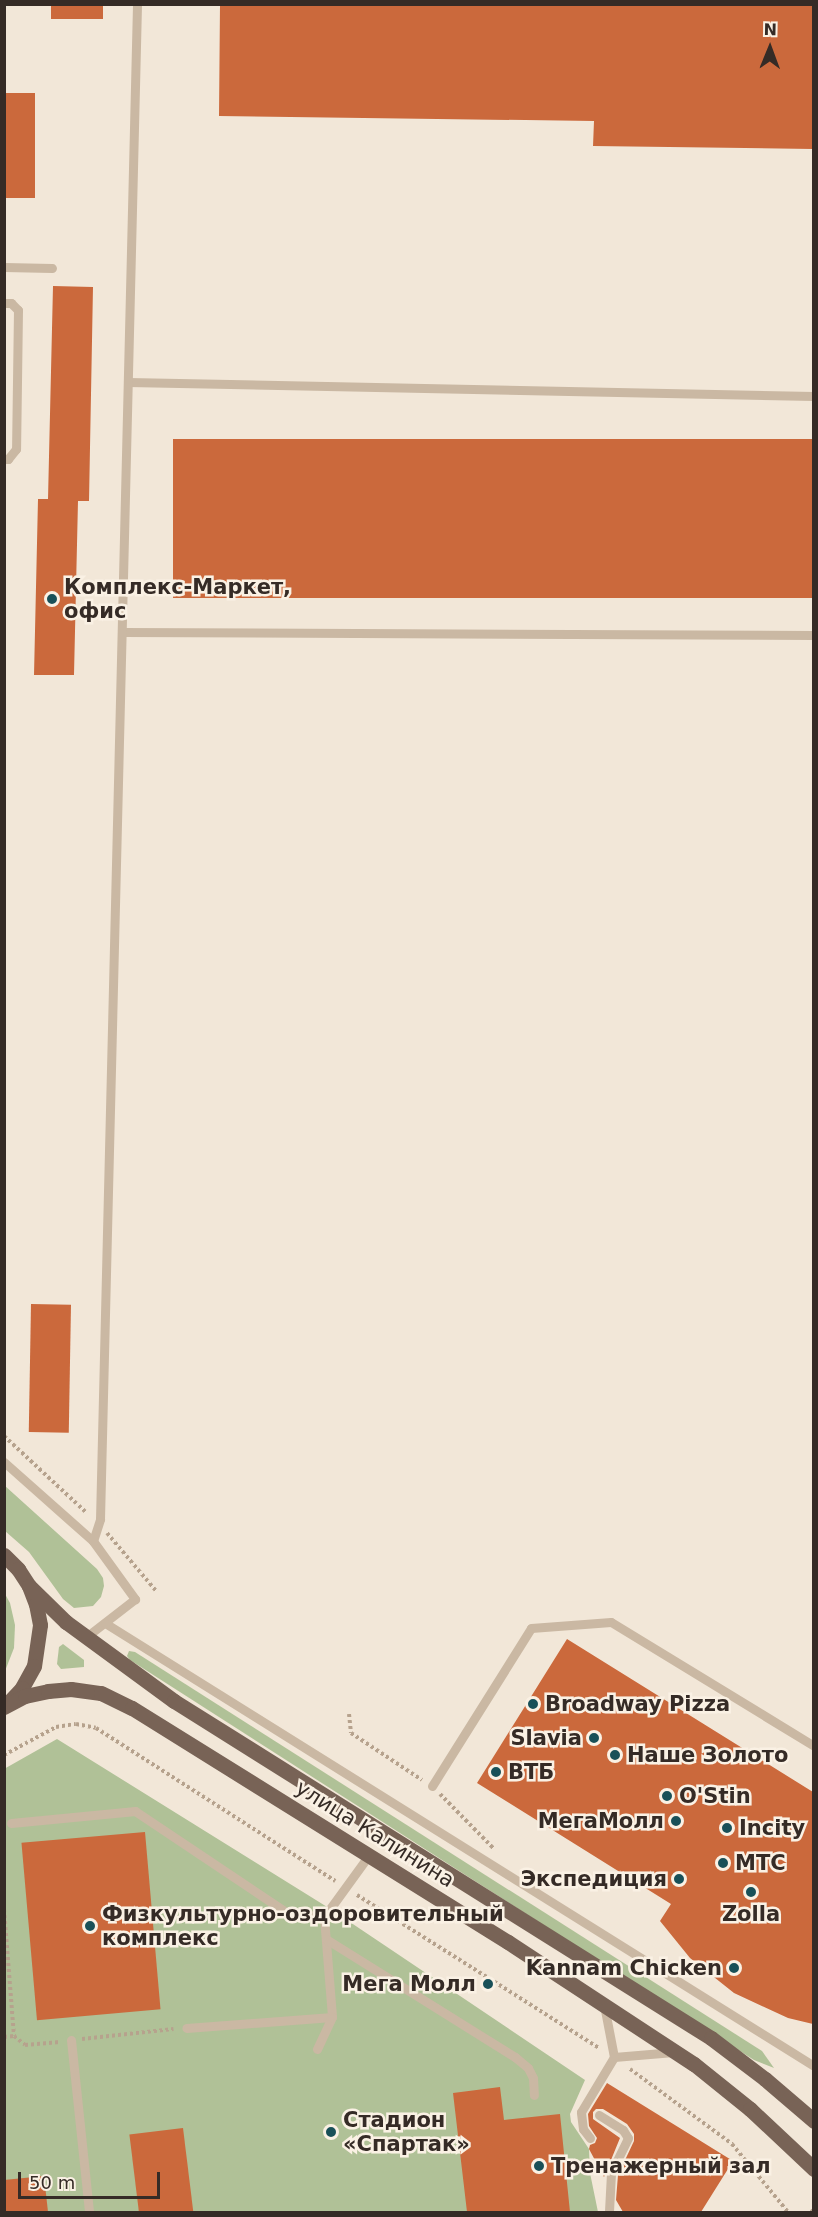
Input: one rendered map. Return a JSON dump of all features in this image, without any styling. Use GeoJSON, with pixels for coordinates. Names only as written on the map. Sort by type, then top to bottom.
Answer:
{"type":"FeatureCollection","features":[{"type":"Feature","properties":{"kind":"main road"},"geometry":{"type":"LineString","coordinates":[[4,1556],[18,1569],[29,1586],[38,1614],[39,1645],[33,1666],[22,1688],[4,1707]]}},
{"type":"Feature","properties":{"kind":"main road","name":"улица Калинина"},"geometry":{"type":"LineString","coordinates":[[29,1586],[86,1637],[174,1701],[711,2038],[765,2079],[813,2121]]}},
{"type":"Feature","properties":{"kind":"main road","name":"улица Калинина"},"geometry":{"type":"LineString","coordinates":[[4,1707],[25,1696],[48,1690],[71,1689],[101,1693],[132,1708],[369,1855],[676,2052],[750,2109],[813,2169]]}},
{"type":"Feature","properties":{"kind":"lane"},"geometry":{"type":"LineString","coordinates":[[93,1541],[99,1524],[137,4]]}},
{"type":"Feature","properties":{"kind":"lane"},"geometry":{"type":"LineString","coordinates":[[4,267],[52,268]]}},
{"type":"Feature","properties":{"kind":"lane"},"geometry":{"type":"LineString","coordinates":[[4,303],[11,303],[18,310],[15,449],[8,459],[4,459]]}},
{"type":"Feature","properties":{"kind":"lane"},"geometry":{"type":"LineString","coordinates":[[128,382],[813,396]]}},
{"type":"Feature","properties":{"kind":"lane"},"geometry":{"type":"LineString","coordinates":[[123,632],[813,635]]}},
{"type":"Feature","properties":{"kind":"lane"},"geometry":{"type":"LineString","coordinates":[[4,1462],[93,1541],[135,1599],[86,1637]]}},
{"type":"Feature","properties":{"kind":"lane"},"geometry":{"type":"LineString","coordinates":[[432,1786],[531,1628],[611,1622],[813,1746]]}},
{"type":"Feature","properties":{"kind":"lane"},"geometry":{"type":"LineString","coordinates":[[105,1623],[813,2066]]}},
{"type":"Feature","properties":{"kind":"lane"},"geometry":{"type":"LineString","coordinates":[[11,1822],[135,1811],[286,1912],[324,1917]]}},
{"type":"Feature","properties":{"kind":"lane"},"geometry":{"type":"LineString","coordinates":[[316,2049],[332,2016],[324,1917],[369,1855]]}},
{"type":"Feature","properties":{"kind":"lane"},"geometry":{"type":"LineString","coordinates":[[326,1939],[521,2062],[528,2068],[533,2078],[534,2095]]}},
{"type":"Feature","properties":{"kind":"lane"},"geometry":{"type":"LineString","coordinates":[[590,2138],[583,2129],[581,2112],[614,2057],[604,2005]]}},
{"type":"Feature","properties":{"kind":"lane"},"geometry":{"type":"LineString","coordinates":[[186,2028],[332,2016]]}},
{"type":"Feature","properties":{"kind":"lane"},"geometry":{"type":"LineString","coordinates":[[71,2040],[89,2212]]}},
{"type":"Feature","properties":{"kind":"lane"},"geometry":{"type":"LineString","coordinates":[[614,2057],[676,2052]]}},
{"type":"Feature","properties":{"kind":"lane"},"geometry":{"type":"LineString","coordinates":[[599,2115],[623,2130],[628,2138],[627,2145],[611,2173],[609,2212]]}},
{"type":"Feature","properties":{"kind":"path"},"geometry":{"type":"LineString","coordinates":[[4,1436],[99,1524],[157,1592]]}},
{"type":"Feature","properties":{"kind":"path"},"geometry":{"type":"LineString","coordinates":[[349,1714],[351,1733],[432,1786],[498,1853]]}},
{"type":"Feature","properties":{"kind":"path"},"geometry":{"type":"LineString","coordinates":[[4,1755],[56,1727],[76,1724],[96,1728],[339,1883]]}},
{"type":"Feature","properties":{"kind":"path"},"geometry":{"type":"LineString","coordinates":[[355,1894],[604,2051]]}},
{"type":"Feature","properties":{"kind":"path"},"geometry":{"type":"LineString","coordinates":[[4,1909],[14,2036]]}},
{"type":"Feature","properties":{"kind":"path"},"geometry":{"type":"LineString","coordinates":[[4,2037],[14,2036],[26,2045],[186,2028]]}},
{"type":"Feature","properties":{"kind":"path"},"geometry":{"type":"LineString","coordinates":[[623,2064],[732,2144],[788,2212]]}},
{"type":"Feature","properties":{"kind":"green space"},"geometry":{"type":"Polygon","coordinates":[[[4,1485],[97,1569],[103,1578],[104,1586],[101,1597],[93,1606],[74,1608],[63,1599],[29,1552],[5,1531],[4,1485]]]}},
{"type":"Feature","properties":{"kind":"green space"},"geometry":{"type":"Polygon","coordinates":[[[5,1594],[10,1603],[15,1625],[14,1648],[5,1671],[5,1594]]]}},
{"type":"Feature","properties":{"kind":"green space"},"geometry":{"type":"Polygon","coordinates":[[[63,1644],[84,1660],[84,1667],[61,1669],[57,1664],[59,1647],[63,1644]]]}},
{"type":"Feature","properties":{"kind":"green space"},"geometry":{"type":"Polygon","coordinates":[[[129,1651],[135,1652],[762,2051],[774,2068],[754,2060],[130,1660],[127,1656],[129,1651]]]}},
{"type":"Feature","properties":{"kind":"green space"},"geometry":{"type":"Polygon","coordinates":[[[57,1739],[332,1910],[585,2080],[570,2114],[571,2122],[589,2149],[590,2173],[598,2212],[5,2212],[4,1769],[57,1739]]]}},
{"type":"Feature","properties":{"kind":"building"},"geometry":{"type":"Polygon","coordinates":[[[51,4],[103,4],[103,19],[51,19],[51,4]]]}},
{"type":"Feature","properties":{"kind":"building"},"geometry":{"type":"Polygon","coordinates":[[[220,4],[813,4],[813,149],[593,146],[594,121],[219,116],[220,4]]]}},
{"type":"Feature","properties":{"kind":"building"},"geometry":{"type":"Polygon","coordinates":[[[4,93],[35,93],[35,198],[4,198],[4,93]]]}},
{"type":"Feature","properties":{"kind":"building"},"geometry":{"type":"Polygon","coordinates":[[[53,286],[93,287],[89,501],[78,501],[74,675],[34,675],[38,499],[48,499],[53,286]]]}},
{"type":"Feature","properties":{"kind":"building"},"geometry":{"type":"Polygon","coordinates":[[[173,439],[813,439],[813,598],[173,598],[173,439]]]}},
{"type":"Feature","properties":{"kind":"building"},"geometry":{"type":"Polygon","coordinates":[[[31,1304],[71,1305],[69,1433],[29,1432],[31,1304]]]}},
{"type":"Feature","properties":{"kind":"building","name":"МегаМолл"},"geometry":{"type":"Polygon","coordinates":[[[567,1639],[813,1792],[813,2024],[788,2018],[734,1993],[690,1958],[660,1921],[671,1904],[477,1783],[567,1639]]]}},
{"type":"Feature","properties":{"kind":"building","name":"Физкультурно-оздоровительный комплекс"},"geometry":{"type":"Polygon","coordinates":[[[145,1832],[161,2009],[37,2020],[21,1843],[145,1832]]]}},
{"type":"Feature","properties":{"kind":"building"},"geometry":{"type":"Polygon","coordinates":[[[607,2083],[733,2161],[701,2212],[623,2212],[616,2200],[618,2175],[634,2141],[634,2134],[627,2124],[603,2109],[596,2109],[593,2112],[593,2119],[620,2138],[604,2177],[589,2149],[597,2138],[589,2126],[588,2114],[607,2083]]]}},
{"type":"Feature","properties":{"kind":"building"},"geometry":{"type":"Polygon","coordinates":[[[500,2087],[504,2120],[560,2114],[570,2212],[467,2212],[453,2093],[500,2087]]]}},
{"type":"Feature","properties":{"kind":"building"},"geometry":{"type":"Polygon","coordinates":[[[183,2128],[193,2212],[139,2212],[129,2135],[183,2128]]]}},
{"type":"Feature","properties":{"kind":"building"},"geometry":{"type":"Polygon","coordinates":[[[44,2176],[48,2212],[4,2212],[4,2180],[44,2176]]]}},
{"type":"Feature","properties":{"kind":"place","name":"Комплекс-Маркет, офис"},"geometry":{"type":"Point","coordinates":[52,599]}},
{"type":"Feature","properties":{"kind":"place","name":"Broadway Pizza"},"geometry":{"type":"Point","coordinates":[533,1704]}},
{"type":"Feature","properties":{"kind":"place","name":"Slavia"},"geometry":{"type":"Point","coordinates":[594,1738]}},
{"type":"Feature","properties":{"kind":"place","name":"Наше Золото"},"geometry":{"type":"Point","coordinates":[615,1755]}},
{"type":"Feature","properties":{"kind":"place","name":"ВТБ"},"geometry":{"type":"Point","coordinates":[496,1772]}},
{"type":"Feature","properties":{"kind":"place","name":"O'Stin"},"geometry":{"type":"Point","coordinates":[667,1796]}},
{"type":"Feature","properties":{"kind":"place","name":"МегаМолл"},"geometry":{"type":"Point","coordinates":[676,1821]}},
{"type":"Feature","properties":{"kind":"place","name":"Incity"},"geometry":{"type":"Point","coordinates":[727,1828]}},
{"type":"Feature","properties":{"kind":"place","name":"МТС"},"geometry":{"type":"Point","coordinates":[723,1863]}},
{"type":"Feature","properties":{"kind":"place","name":"Экспедиция"},"geometry":{"type":"Point","coordinates":[679,1879]}},
{"type":"Feature","properties":{"kind":"place","name":"Zolla"},"geometry":{"type":"Point","coordinates":[751,1892]}},
{"type":"Feature","properties":{"kind":"place","name":"Физкультурно-оздоровительный комплекс"},"geometry":{"type":"Point","coordinates":[90,1926]}},
{"type":"Feature","properties":{"kind":"place","name":"Kannam Chicken"},"geometry":{"type":"Point","coordinates":[734,1968]}},
{"type":"Feature","properties":{"kind":"place","name":"Мега Молл"},"geometry":{"type":"Point","coordinates":[488,1984]}},
{"type":"Feature","properties":{"kind":"place","name":"Стадион «Спартак»"},"geometry":{"type":"Point","coordinates":[331,2132]}},
{"type":"Feature","properties":{"kind":"place","name":"Тренажерный зал"},"geometry":{"type":"Point","coordinates":[539,2166]}}]}
